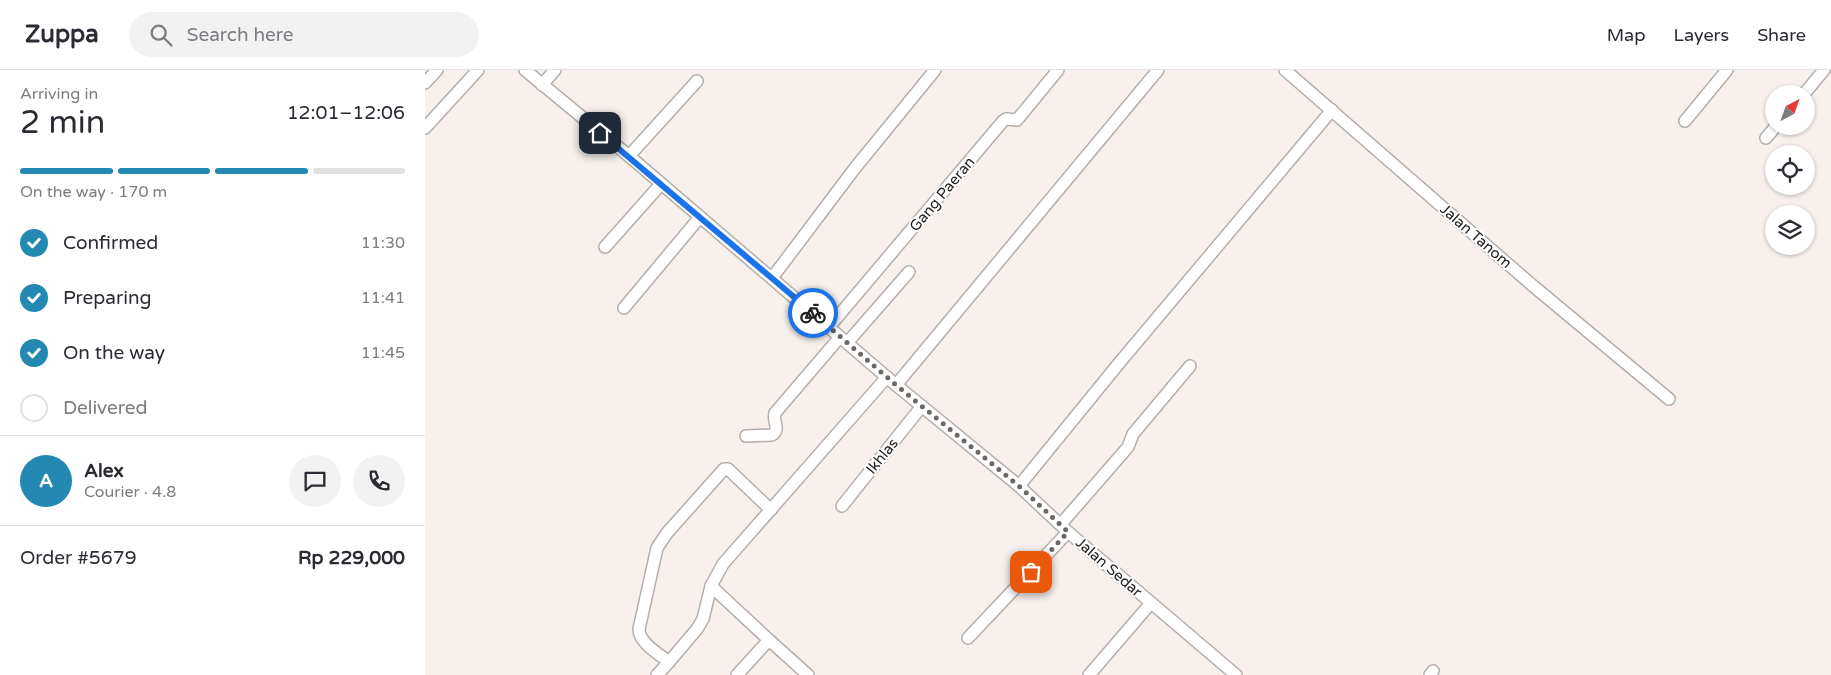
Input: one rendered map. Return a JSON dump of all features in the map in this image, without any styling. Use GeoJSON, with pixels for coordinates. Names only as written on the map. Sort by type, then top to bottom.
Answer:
{"type":"FeatureCollection","features":[{"type":"Feature","properties":{"kind":"street"},"geometry":{"type":"LineString","coordinates":[[425,83],[437,70]]}},
{"type":"Feature","properties":{"kind":"street"},"geometry":{"type":"LineString","coordinates":[[425,128],[478,70]]}},
{"type":"Feature","properties":{"kind":"street","name":"Jalan Sedar"},"geometry":{"type":"LineString","coordinates":[[525,70],[629,156],[829,328],[1019,486],[1064,528],[1236,675]]}},
{"type":"Feature","properties":{"kind":"street"},"geometry":{"type":"LineString","coordinates":[[542,84],[555,70]]}},
{"type":"Feature","properties":{"kind":"street"},"geometry":{"type":"LineString","coordinates":[[771,278],[855,168],[935,70]]}},
{"type":"Feature","properties":{"kind":"street","name":"Gang Paeran"},"geometry":{"type":"LineString","coordinates":[[829,328],[1003,121],[1007,119],[1017,120],[1058,70]]}},
{"type":"Feature","properties":{"kind":"street"},"geometry":{"type":"LineString","coordinates":[[657,675],[697,629],[703,619],[711,586],[723,564],[892,381],[1158,70]]}},
{"type":"Feature","properties":{"kind":"street","name":"Jalan Tanom"},"geometry":{"type":"LineString","coordinates":[[1285,70],[1531,285],[1669,399]]}},
{"type":"Feature","properties":{"kind":"street"},"geometry":{"type":"LineString","coordinates":[[1685,121],[1727,70]]}},
{"type":"Feature","properties":{"kind":"street"},"geometry":{"type":"LineString","coordinates":[[1812,85],[1824,70]]}},
{"type":"Feature","properties":{"kind":"street"},"geometry":{"type":"LineString","coordinates":[[629,156],[697,81]]}},
{"type":"Feature","properties":{"kind":"street"},"geometry":{"type":"LineString","coordinates":[[1019,486],[1120,362],[1332,110]]}},
{"type":"Feature","properties":{"kind":"street"},"geometry":{"type":"LineString","coordinates":[[605,247],[661,184]]}},
{"type":"Feature","properties":{"kind":"street"},"geometry":{"type":"LineString","coordinates":[[624,308],[700,217]]}},
{"type":"Feature","properties":{"kind":"street"},"geometry":{"type":"LineString","coordinates":[[747,436],[774,433],[777,429],[775,412],[909,272]]}},
{"type":"Feature","properties":{"kind":"street"},"geometry":{"type":"LineString","coordinates":[[968,638],[1064,528],[1128,447],[1133,434],[1190,366]]}},
{"type":"Feature","properties":{"kind":"street","name":"Ikhlas"},"geometry":{"type":"LineString","coordinates":[[842,506],[922,406]]}},
{"type":"Feature","properties":{"kind":"street"},"geometry":{"type":"LineString","coordinates":[[669,662],[645,643],[639,633],[657,548],[667,533],[724,469],[728,469],[771,510]]}},
{"type":"Feature","properties":{"kind":"street"},"geometry":{"type":"LineString","coordinates":[[711,586],[808,675]]}},
{"type":"Feature","properties":{"kind":"street"},"geometry":{"type":"LineString","coordinates":[[1089,675],[1151,603]]}},
{"type":"Feature","properties":{"kind":"street"},"geometry":{"type":"LineString","coordinates":[[737,675],[769,640]]}},
{"type":"Feature","properties":{"kind":"way so far"},"geometry":{"type":"LineString","coordinates":[[813,313],[896,385],[1019,486],[1068,532],[1031,572]]}},
{"type":"Feature","properties":{"kind":"route"},"geometry":{"type":"LineString","coordinates":[[600,133],[813,313]]}}]}
